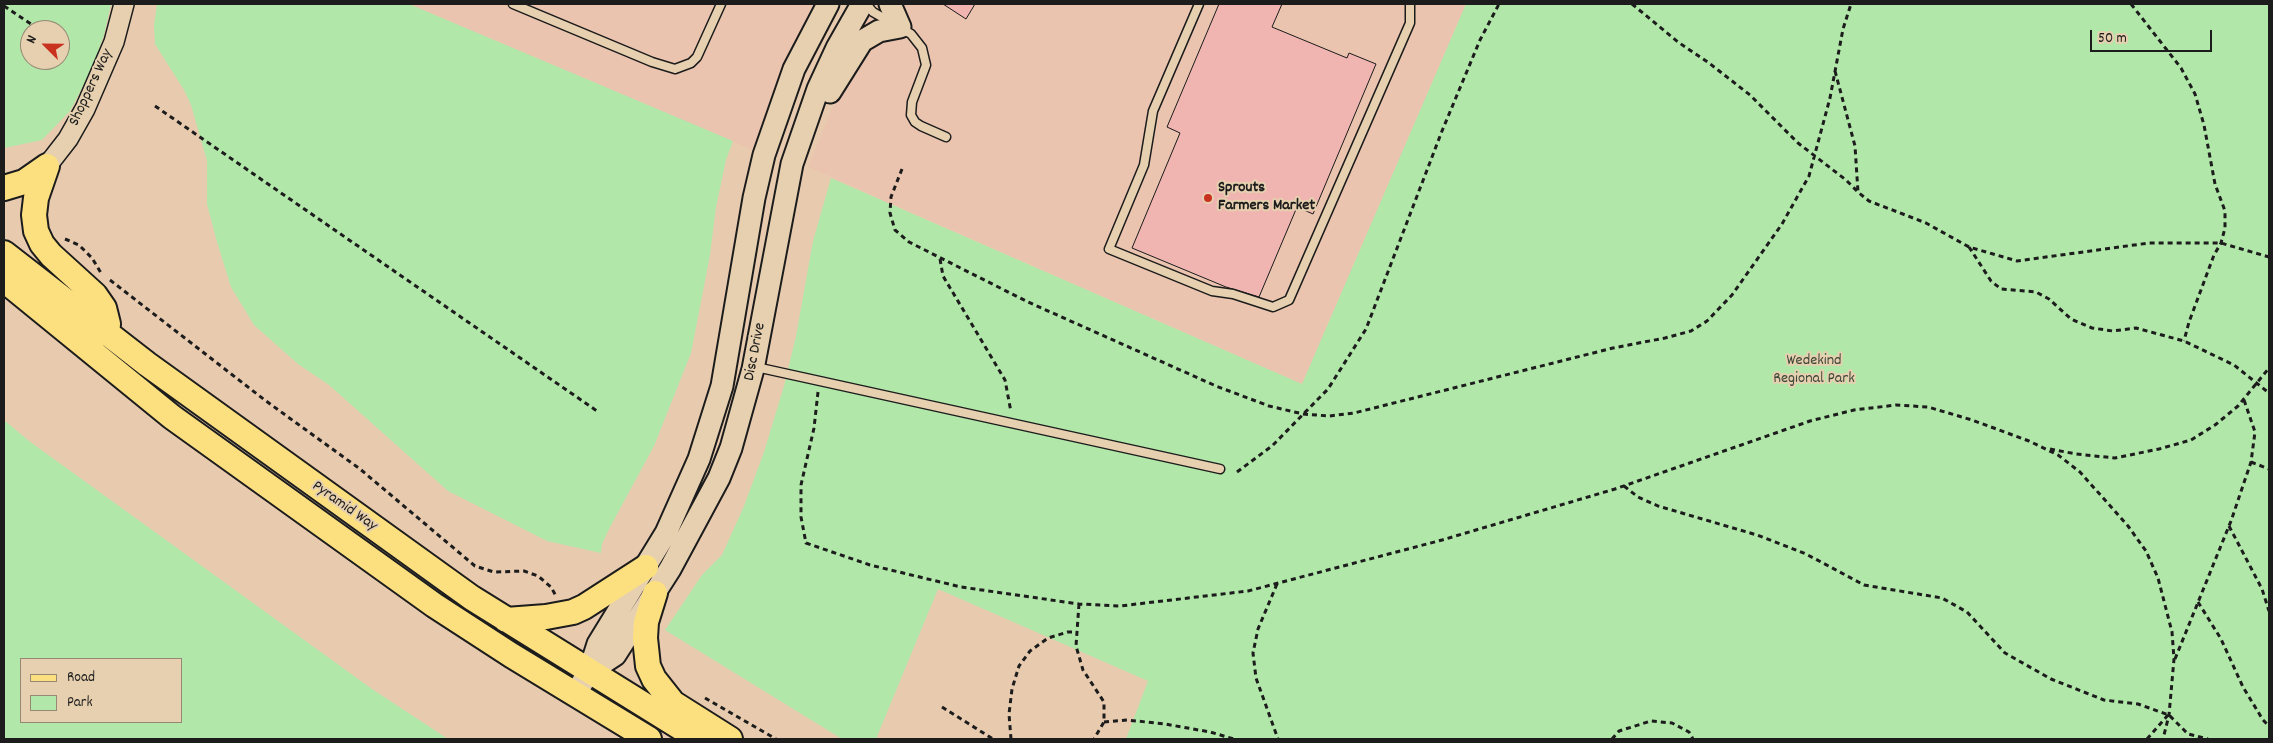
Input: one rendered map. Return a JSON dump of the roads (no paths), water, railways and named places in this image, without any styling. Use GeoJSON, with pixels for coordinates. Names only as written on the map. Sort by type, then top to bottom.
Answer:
{"type":"FeatureCollection","features":[{"type":"Feature","properties":{"kind":"main road","name":"Disc Drive"},"geometry":{"type":"LineString","coordinates":[[575,694],[589,672],[598,644],[646,567],[684,495],[712,420],[728,353],[749,227],[762,165],[775,120],[794,69],[828,4]]}},
{"type":"Feature","properties":{"kind":"main road","name":"Disc Drive"},"geometry":{"type":"LineString","coordinates":[[589,672],[615,655],[655,594],[689,536],[719,478],[742,412],[754,366],[783,202],[792,164],[818,89],[837,48],[864,4]]}},
{"type":"Feature","properties":{"kind":"main road"},"geometry":{"type":"LineString","coordinates":[[783,202],[803,150],[834,84],[857,46],[879,31],[900,27],[890,4]]}},
{"type":"Feature","properties":{"kind":"main road"},"geometry":{"type":"LineString","coordinates":[[754,366],[744,344],[744,335],[762,223],[762,165]]}},
{"type":"Feature","properties":{"kind":"main road"},"geometry":{"type":"LineString","coordinates":[[4,188],[24,182],[47,166]]}},
{"type":"Feature","properties":{"kind":"main road"},"geometry":{"type":"LineString","coordinates":[[47,166],[36,198],[35,224],[42,244],[51,255],[95,295],[104,308],[108,324],[107,334]]}},
{"type":"Feature","properties":{"kind":"main road","name":"Pyramid Way"},"geometry":{"type":"LineString","coordinates":[[4,253],[107,334],[347,510],[506,620],[699,739]]}},
{"type":"Feature","properties":{"kind":"main road","name":"Pyramid Way"},"geometry":{"type":"LineString","coordinates":[[4,280],[172,417],[434,604],[648,739]]}},
{"type":"Feature","properties":{"kind":"main road"},"geometry":{"type":"LineString","coordinates":[[506,620],[546,617],[573,612],[599,598],[646,567]]}},
{"type":"Feature","properties":{"kind":"main road"},"geometry":{"type":"LineString","coordinates":[[655,594],[646,622],[644,638],[648,666],[654,679],[673,702],[730,739]]}},
{"type":"Feature","properties":{"kind":"street","name":"Shoppers Way"},"geometry":{"type":"LineString","coordinates":[[47,166],[68,139],[86,109],[114,42],[124,4]]}},
{"type":"Feature","properties":{"kind":"lane"},"geometry":{"type":"LineString","coordinates":[[513,4],[652,62],[674,69],[691,63],[698,57],[721,4]]}},
{"type":"Feature","properties":{"kind":"lane"},"geometry":{"type":"LineString","coordinates":[[864,4],[873,12],[900,27],[918,41],[925,55],[926,66],[912,102],[911,115],[915,122],[921,126],[946,138]]}},
{"type":"Feature","properties":{"kind":"lane"},"geometry":{"type":"LineString","coordinates":[[1199,4],[1153,111],[1144,165],[1109,249],[1212,292],[1233,294],[1272,307],[1289,300],[1410,23],[1410,4]]}},
{"type":"Feature","properties":{"kind":"lane"},"geometry":{"type":"LineString","coordinates":[[754,366],[1220,469]]}},
{"type":"Feature","properties":{"kind":"place","name":"Sprouts Farmers Market"},"geometry":{"type":"Point","coordinates":[1208,198]}},
{"type":"Feature","properties":{"kind":"park label","name":"Wedekind Regional Park"},"geometry":{"type":"Point","coordinates":[1814,371]}}]}
